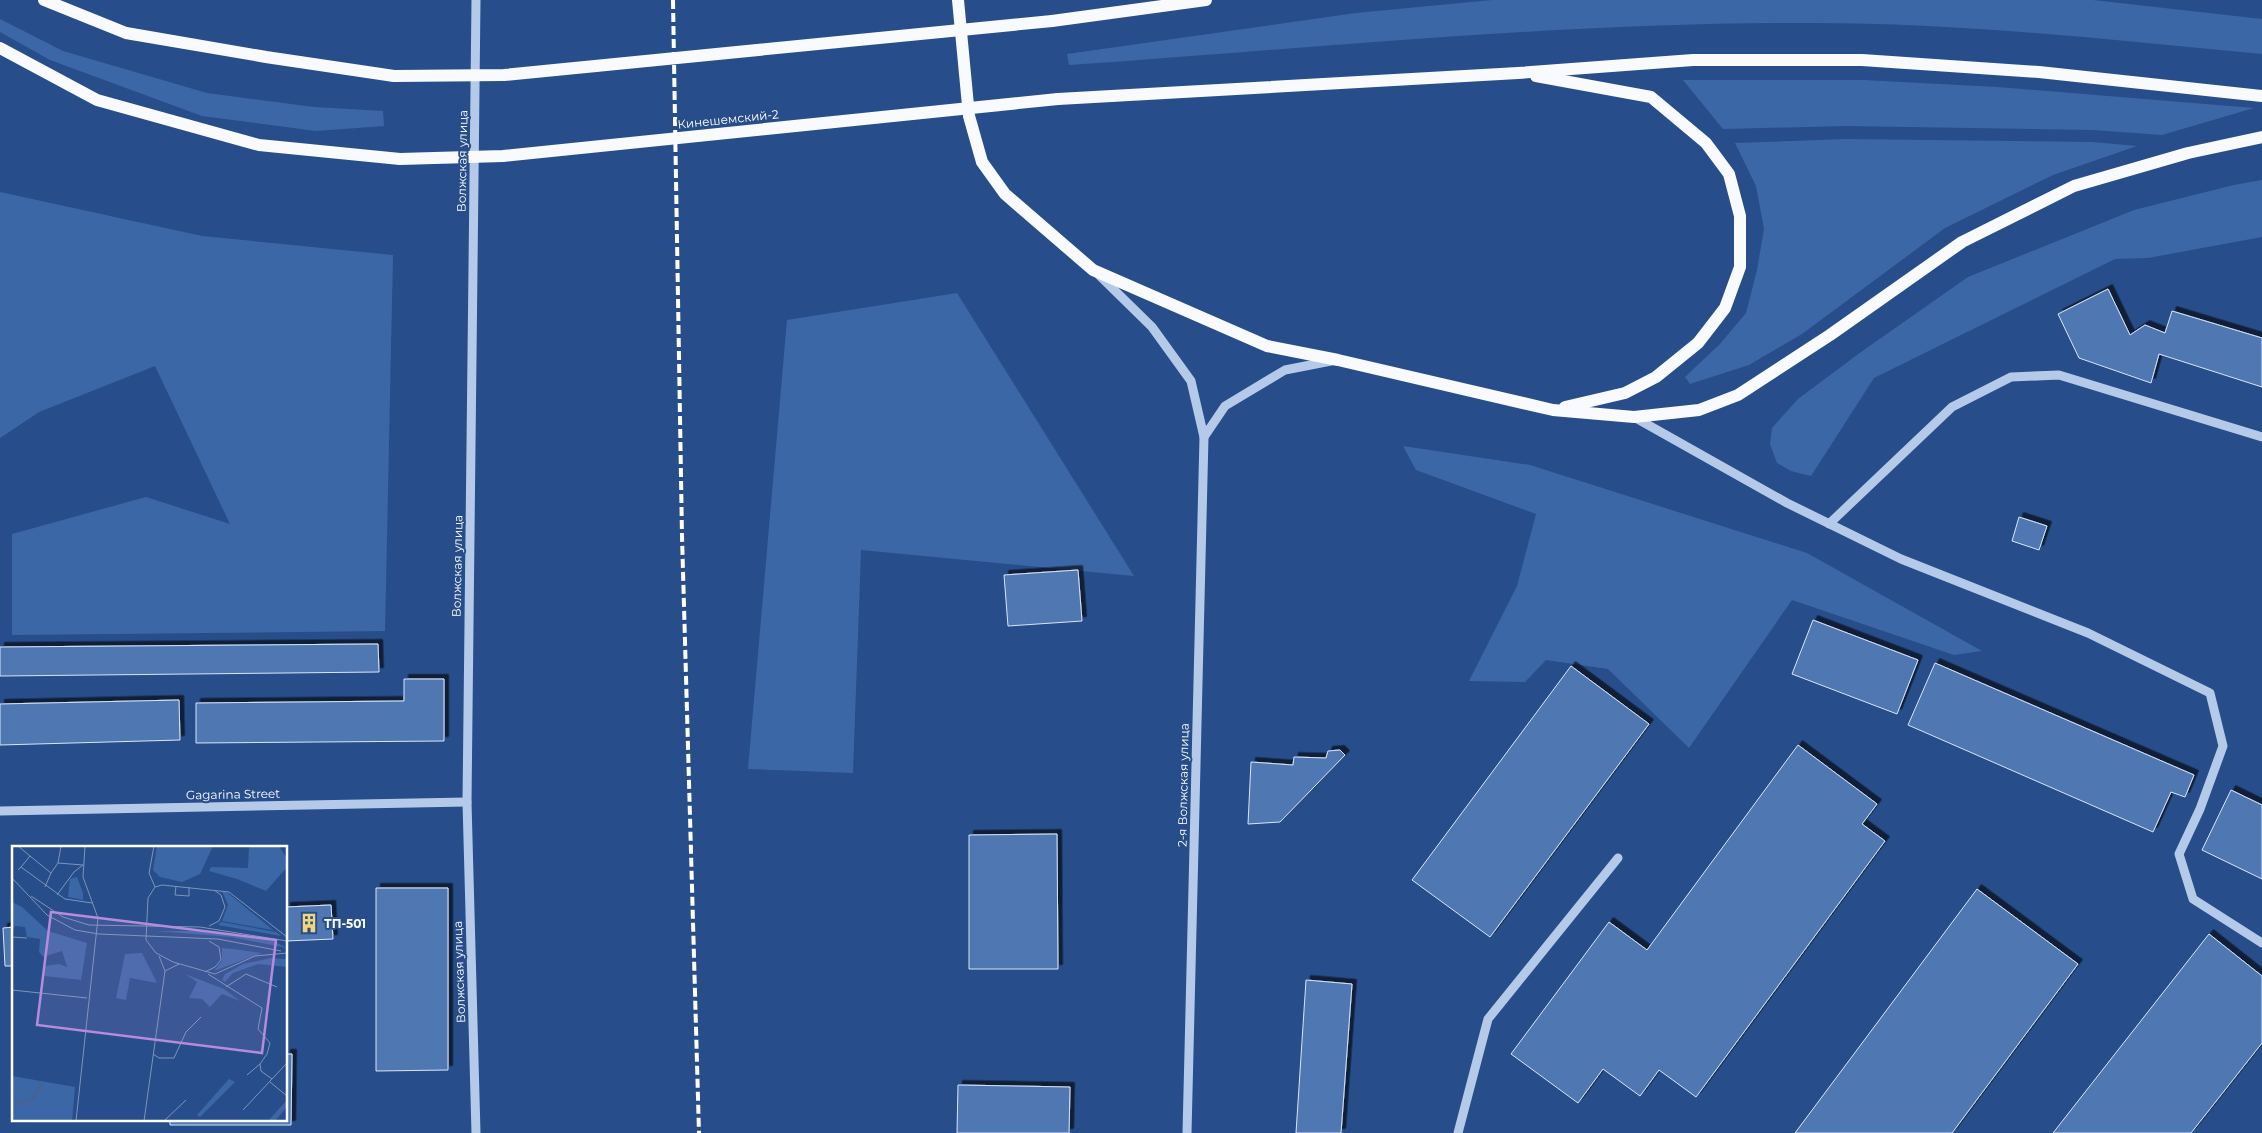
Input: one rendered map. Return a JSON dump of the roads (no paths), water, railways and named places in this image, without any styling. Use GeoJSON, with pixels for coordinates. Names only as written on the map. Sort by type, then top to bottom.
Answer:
{"type":"FeatureCollection","features":[{"type":"Feature","properties":{"kind":"main road"},"geometry":{"type":"LineString","coordinates":[[44,0],[126,33],[266,58],[394,76],[504,75],[1052,21],[1206,0]]}},
{"type":"Feature","properties":{"kind":"main road"},"geometry":{"type":"LineString","coordinates":[[958,0],[969,116],[982,162],[1005,194],[1093,270],[1267,346],[1338,360],[1553,410],[1634,418],[1699,410],[1738,395],[1830,335],[1962,242],[2074,186],[2188,153],[2262,137]]}},
{"type":"Feature","properties":{"kind":"main road","name":"Кинешемский-2"},"geometry":{"type":"LineString","coordinates":[[0,48],[97,100],[250,142],[400,159],[503,156],[1058,99],[1518,73]]}},
{"type":"Feature","properties":{"kind":"main road"},"geometry":{"type":"LineString","coordinates":[[1518,73],[1692,60],[1862,60],[2039,72],[2262,96]]}},
{"type":"Feature","properties":{"kind":"main road"},"geometry":{"type":"LineString","coordinates":[[1518,73],[1651,97],[1706,143],[1729,174],[1740,216],[1740,267],[1725,308],[1698,343],[1656,377],[1625,393],[1553,410]]}},
{"type":"Feature","properties":{"kind":"street","name":"Волжская улица"},"geometry":{"type":"LineString","coordinates":[[476,0],[467,802],[476,1133]]}},
{"type":"Feature","properties":{"kind":"street","name":"2-я Волжская улица"},"geometry":{"type":"LineString","coordinates":[[1093,270],[1152,327],[1191,382],[1204,437],[1187,1133]]}},
{"type":"Feature","properties":{"kind":"street"},"geometry":{"type":"LineString","coordinates":[[1204,437],[1225,406],[1285,370],[1338,360]]}},
{"type":"Feature","properties":{"kind":"street"},"geometry":{"type":"LineString","coordinates":[[1829,524],[1952,407],[2011,377],[2059,375],[2262,437]]}},
{"type":"Feature","properties":{"kind":"street"},"geometry":{"type":"LineString","coordinates":[[1634,418],[1788,503],[1901,559],[2088,633],[2210,693],[2223,746],[2200,809],[2179,854],[2193,899],[2262,943]]}},
{"type":"Feature","properties":{"kind":"street","name":"Gagarina Street"},"geometry":{"type":"LineString","coordinates":[[0,810],[467,802]]}},
{"type":"Feature","properties":{"kind":"street"},"geometry":{"type":"LineString","coordinates":[[1458,1133],[1488,1019],[1618,858]]}},
{"type":"Feature","properties":{"kind":"railway"},"geometry":{"type":"LineString","coordinates":[[673,0],[682,536],[699,1133]]}},
{"type":"Feature","properties":{"kind":"place","name":"ТП-501"},"geometry":{"type":"Point","coordinates":[309,923]}}]}
